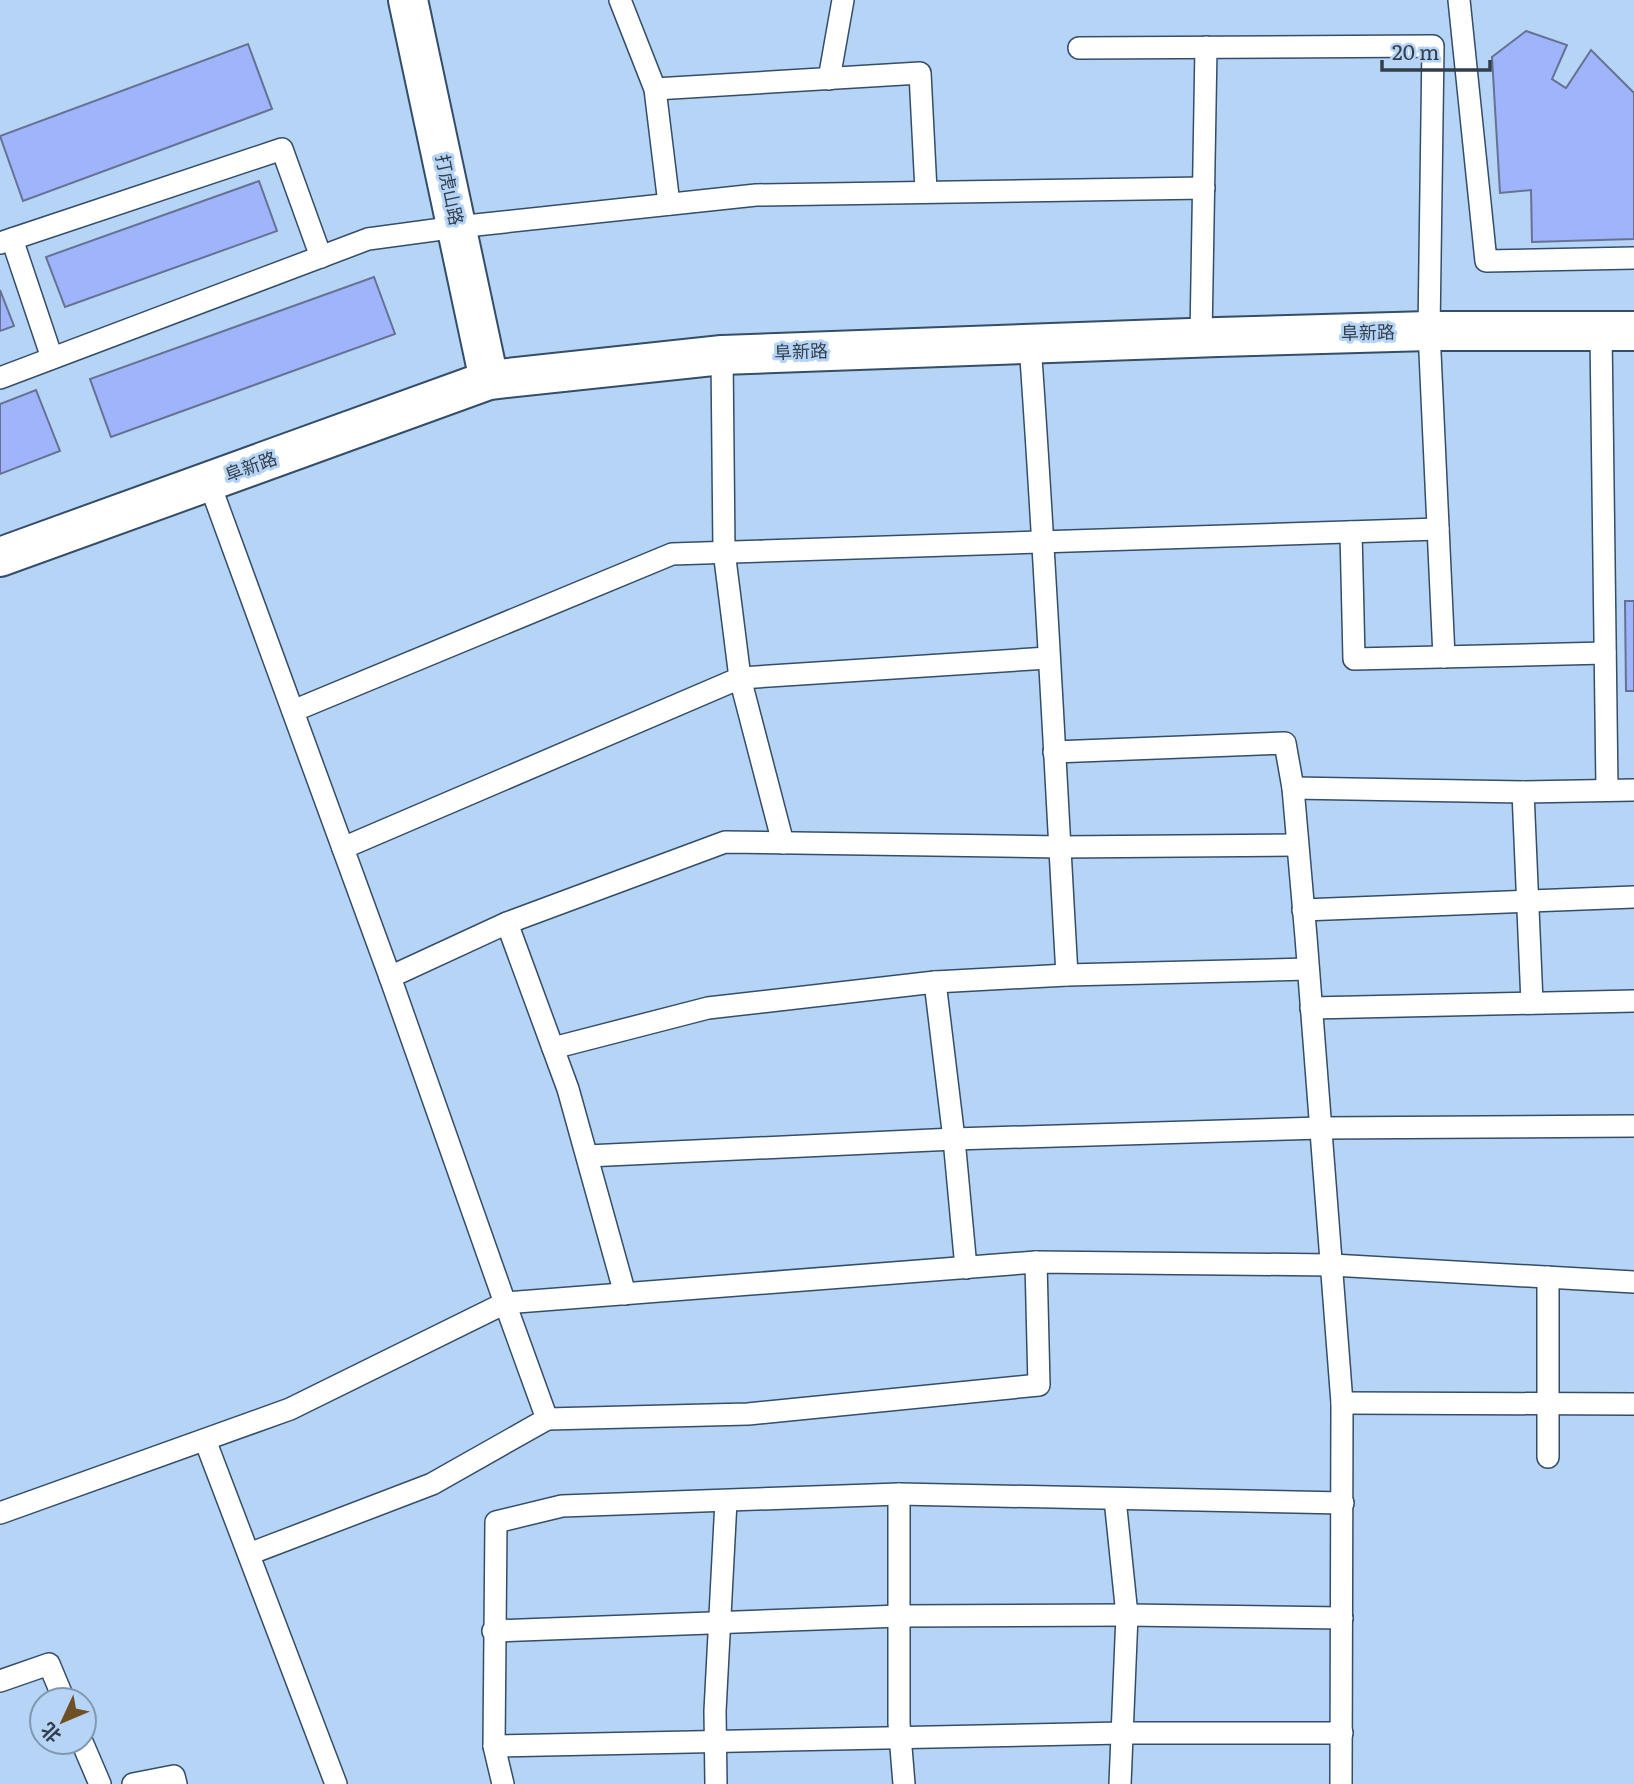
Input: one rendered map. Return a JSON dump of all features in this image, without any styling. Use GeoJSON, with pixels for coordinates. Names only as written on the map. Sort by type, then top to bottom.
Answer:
{"type":"FeatureCollection","features":[{"type":"Feature","properties":{"kind":"street","name":"打虎山路"},"geometry":{"type":"LineString","coordinates":[[408,0],[489,380]]}},
{"type":"Feature","properties":{"kind":"street","name":"阜新路"},"geometry":{"type":"LineString","coordinates":[[0,557],[489,380],[723,355],[1429,331],[1617,332]]}},
{"type":"Feature","properties":{"kind":"lane"},"geometry":{"type":"LineString","coordinates":[[620,0],[654,89],[669,204]]}},
{"type":"Feature","properties":{"kind":"lane"},"geometry":{"type":"LineString","coordinates":[[829,79],[843,0]]}},
{"type":"Feature","properties":{"kind":"lane"},"geometry":{"type":"LineString","coordinates":[[1459,0],[1486,261],[1634,258]]}},
{"type":"Feature","properties":{"kind":"lane"},"geometry":{"type":"LineString","coordinates":[[1079,48],[1433,46],[1429,331],[1444,657]]}},
{"type":"Feature","properties":{"kind":"lane"},"geometry":{"type":"LineString","coordinates":[[1201,338],[1206,47]]}},
{"type":"Feature","properties":{"kind":"lane"},"geometry":{"type":"LineString","coordinates":[[654,89],[920,74],[926,191]]}},
{"type":"Feature","properties":{"kind":"lane"},"geometry":{"type":"LineString","coordinates":[[52,358],[6,241],[282,149],[321,257]]}},
{"type":"Feature","properties":{"kind":"lane"},"geometry":{"type":"LineString","coordinates":[[0,378],[368,239],[756,195],[1204,188]]}},
{"type":"Feature","properties":{"kind":"lane"},"geometry":{"type":"LineString","coordinates":[[1607,789],[1605,653],[1617,332]]}},
{"type":"Feature","properties":{"kind":"lane"},"geometry":{"type":"LineString","coordinates":[[1030,344],[1045,543],[1048,658],[1067,975]]}},
{"type":"Feature","properties":{"kind":"lane"},"geometry":{"type":"LineString","coordinates":[[723,355],[724,551],[740,678],[783,843]]}},
{"type":"Feature","properties":{"kind":"lane"},"geometry":{"type":"LineString","coordinates":[[209,482],[390,977],[547,1419]]}},
{"type":"Feature","properties":{"kind":"lane"},"geometry":{"type":"LineString","coordinates":[[293,711],[672,554],[1438,529]]}},
{"type":"Feature","properties":{"kind":"lane"},"geometry":{"type":"LineString","coordinates":[[1351,532],[1354,659],[1605,653]]}},
{"type":"Feature","properties":{"kind":"lane"},"geometry":{"type":"LineString","coordinates":[[343,848],[740,678],[1048,658]]}},
{"type":"Feature","properties":{"kind":"lane"},"geometry":{"type":"LineString","coordinates":[[1054,752],[1286,743],[1293,788],[1342,1403],[1341,1784]]}},
{"type":"Feature","properties":{"kind":"lane"},"geometry":{"type":"LineString","coordinates":[[1293,788],[1522,792],[1634,790]]}},
{"type":"Feature","properties":{"kind":"lane"},"geometry":{"type":"LineString","coordinates":[[1522,792],[1532,1003]]}},
{"type":"Feature","properties":{"kind":"lane"},"geometry":{"type":"LineString","coordinates":[[390,977],[507,923],[725,842],[1060,846],[1297,845]]}},
{"type":"Feature","properties":{"kind":"lane"},"geometry":{"type":"LineString","coordinates":[[1303,910],[1634,897]]}},
{"type":"Feature","properties":{"kind":"lane"},"geometry":{"type":"LineString","coordinates":[[507,923],[568,1089],[625,1294]]}},
{"type":"Feature","properties":{"kind":"lane"},"geometry":{"type":"LineString","coordinates":[[553,1048],[708,1009],[935,982],[1067,975],[1308,970]]}},
{"type":"Feature","properties":{"kind":"lane"},"geometry":{"type":"LineString","coordinates":[[935,982],[966,1268]]}},
{"type":"Feature","properties":{"kind":"lane"},"geometry":{"type":"LineString","coordinates":[[1311,1008],[1634,1001]]}},
{"type":"Feature","properties":{"kind":"lane"},"geometry":{"type":"LineString","coordinates":[[587,1156],[954,1139],[1321,1128],[1634,1126]]}},
{"type":"Feature","properties":{"kind":"lane"},"geometry":{"type":"LineString","coordinates":[[248,1554],[432,1484],[547,1419],[748,1414],[1039,1385],[1036,1262]]}},
{"type":"Feature","properties":{"kind":"lane"},"geometry":{"type":"LineString","coordinates":[[0,1513],[290,1409],[505,1303],[1036,1262],[1332,1265],[1634,1282]]}},
{"type":"Feature","properties":{"kind":"lane"},"geometry":{"type":"LineString","coordinates":[[1548,1277],[1548,1457]]}},
{"type":"Feature","properties":{"kind":"lane"},"geometry":{"type":"LineString","coordinates":[[1342,1403],[1634,1404]]}},
{"type":"Feature","properties":{"kind":"lane"},"geometry":{"type":"LineString","coordinates":[[205,1440],[336,1784]]}},
{"type":"Feature","properties":{"kind":"lane"},"geometry":{"type":"LineString","coordinates":[[503,1784],[494,1746],[496,1522],[562,1506],[899,1494],[1343,1503]]}},
{"type":"Feature","properties":{"kind":"lane"},"geometry":{"type":"LineString","coordinates":[[899,1494],[900,1738],[904,1784]]}},
{"type":"Feature","properties":{"kind":"lane"},"geometry":{"type":"LineString","coordinates":[[1115,1499],[1127,1615],[1120,1784]]}},
{"type":"Feature","properties":{"kind":"lane"},"geometry":{"type":"LineString","coordinates":[[716,1784],[715,1740],[726,1502]]}},
{"type":"Feature","properties":{"kind":"lane"},"geometry":{"type":"LineString","coordinates":[[493,1631],[900,1616],[1342,1618]]}},
{"type":"Feature","properties":{"kind":"lane"},"geometry":{"type":"LineString","coordinates":[[0,1681],[49,1664],[58,1686]]}},
{"type":"Feature","properties":{"kind":"lane"},"geometry":{"type":"LineString","coordinates":[[494,1746],[1122,1733],[1342,1733]]}},
{"type":"Feature","properties":{"kind":"lane"},"geometry":{"type":"LineString","coordinates":[[88,1756],[100,1784]]}},
{"type":"Feature","properties":{"kind":"lane"},"geometry":{"type":"LineString","coordinates":[[133,1784],[174,1776],[176,1784]]}},
{"type":"Feature","properties":{"kind":"building"},"geometry":{"type":"Polygon","coordinates":[[[1526,31],[1567,45],[1552,79],[1566,88],[1591,50],[1634,93],[1634,239],[1532,242],[1531,190],[1500,193],[1492,57],[1526,31]]]}},
{"type":"Feature","properties":{"kind":"building"},"geometry":{"type":"Polygon","coordinates":[[[248,44],[272,109],[23,201],[0,136],[248,44]]]}},
{"type":"Feature","properties":{"kind":"building"},"geometry":{"type":"Polygon","coordinates":[[[259,181],[277,231],[65,307],[46,257],[259,181]]]}},
{"type":"Feature","properties":{"kind":"building"},"geometry":{"type":"Polygon","coordinates":[[[374,277],[395,334],[111,437],[90,379],[374,277]]]}},
{"type":"Feature","properties":{"kind":"building"},"geometry":{"type":"Polygon","coordinates":[[[0,290],[14,326],[0,331],[0,290]]]}},
{"type":"Feature","properties":{"kind":"building"},"geometry":{"type":"Polygon","coordinates":[[[36,390],[60,451],[0,474],[0,404],[36,390]]]}},
{"type":"Feature","properties":{"kind":"building"},"geometry":{"type":"Polygon","coordinates":[[[1625,601],[1634,601],[1634,691],[1626,691],[1625,601]]]}}]}
